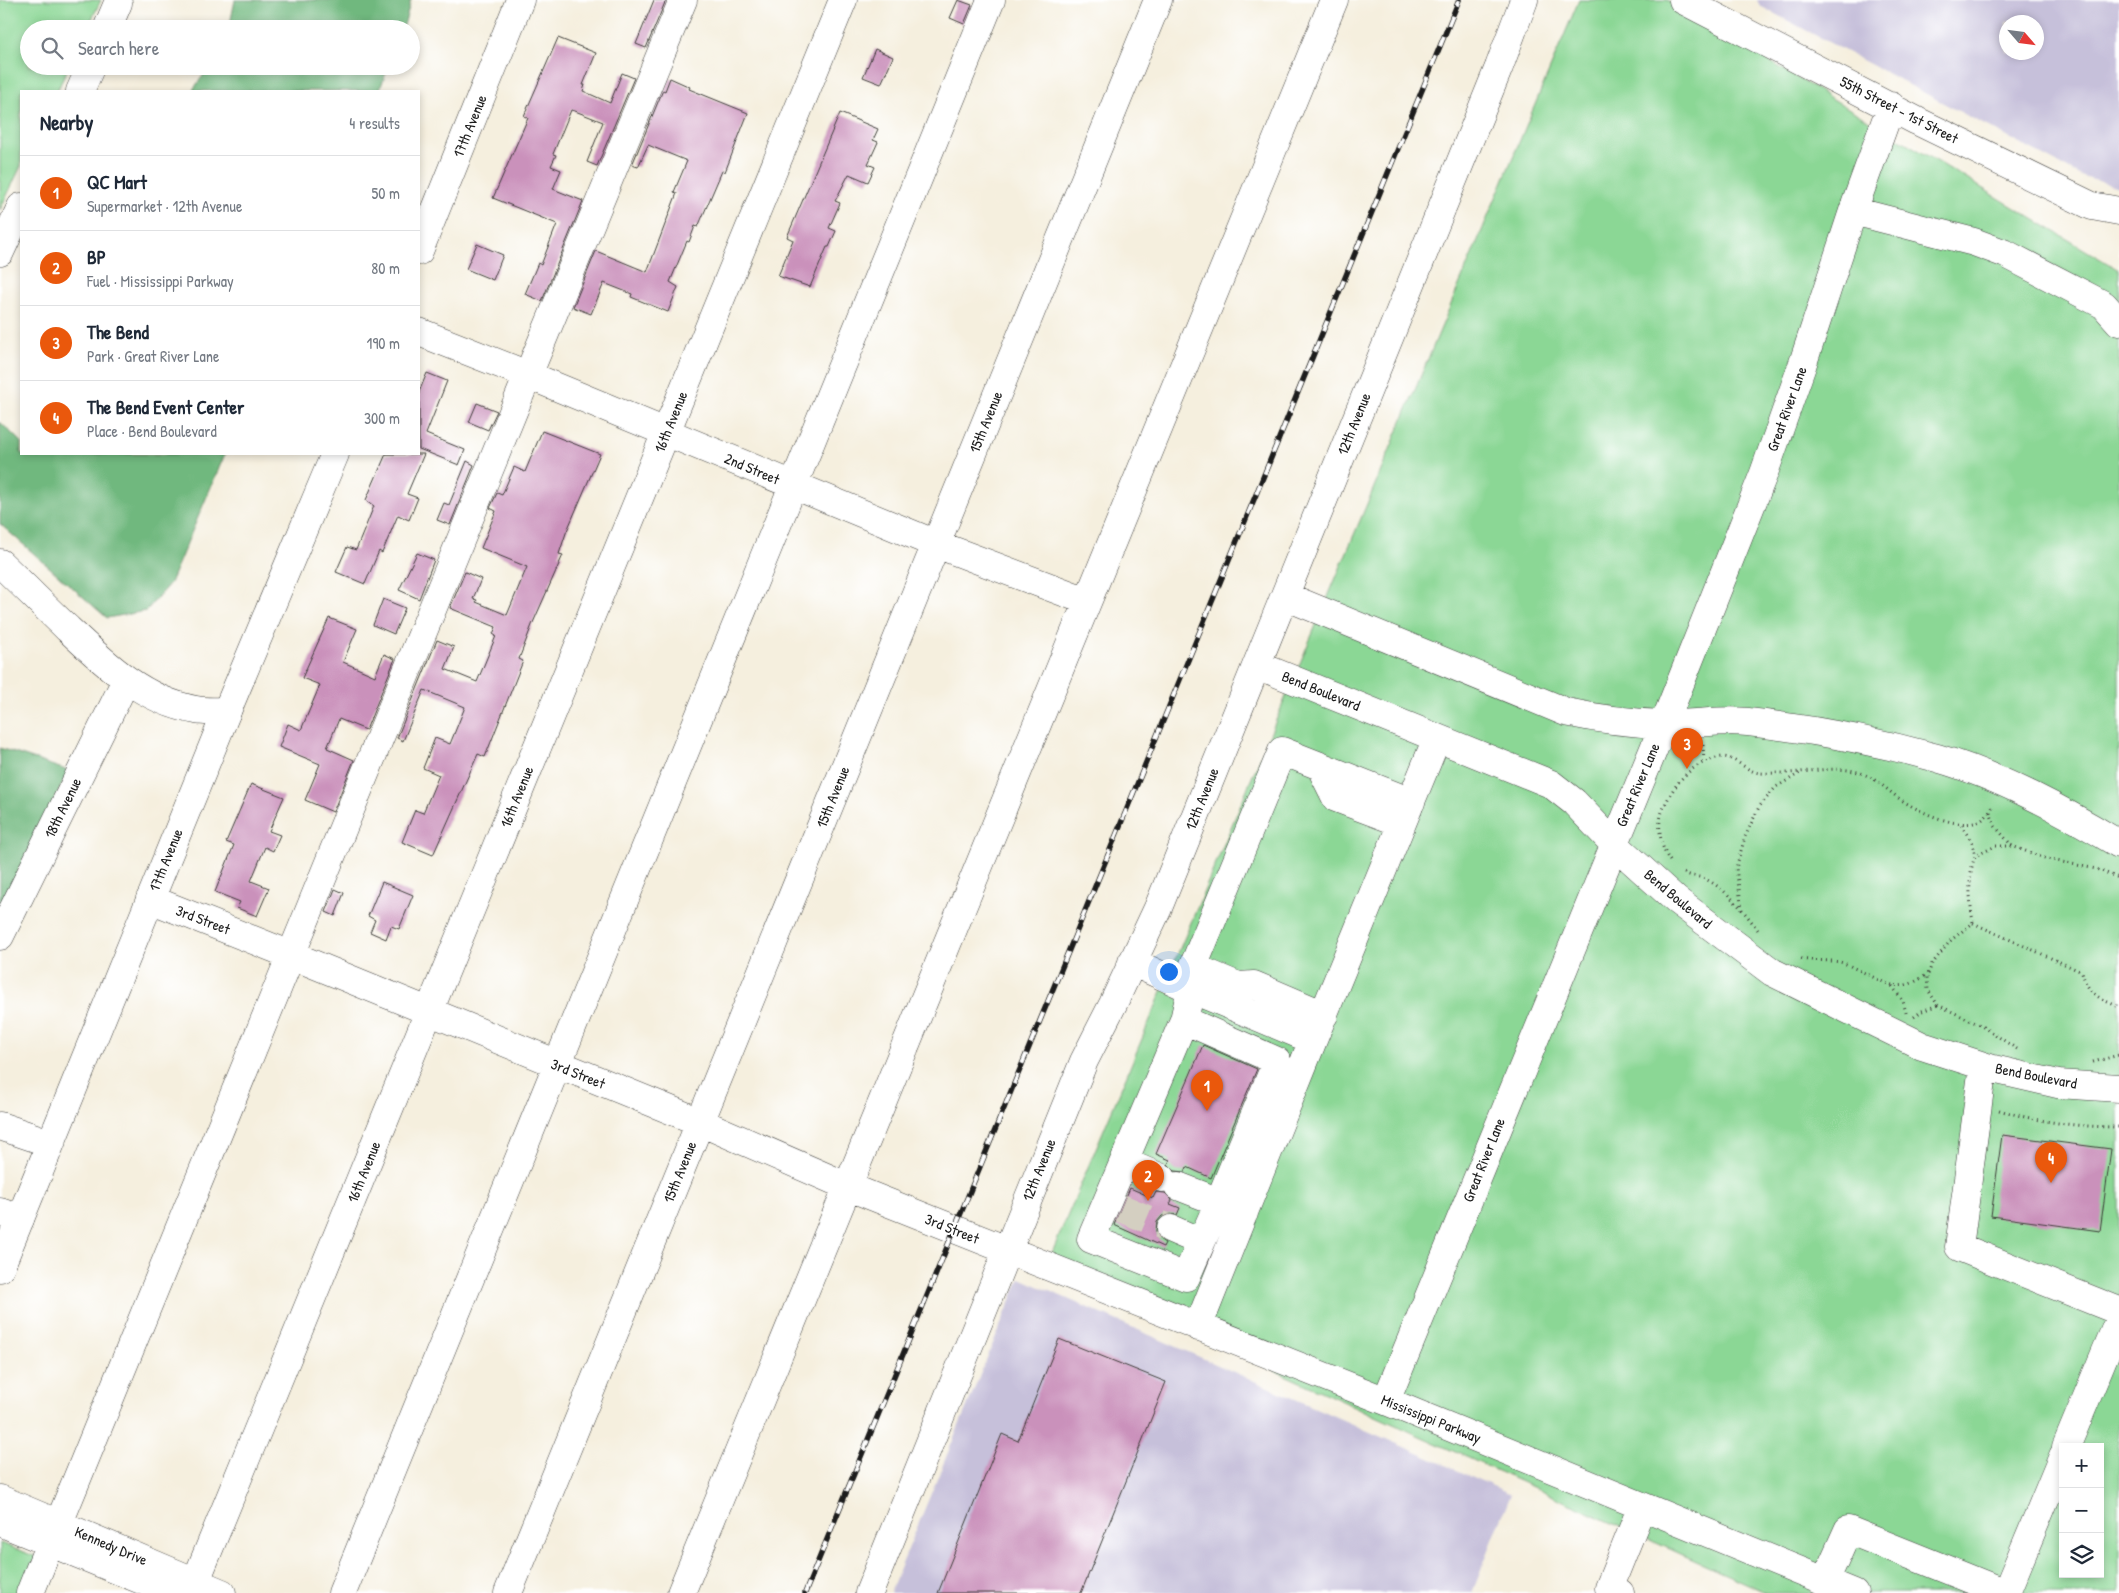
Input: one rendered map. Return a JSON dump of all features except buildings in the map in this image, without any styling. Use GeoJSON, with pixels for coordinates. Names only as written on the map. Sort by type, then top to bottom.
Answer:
{"type":"FeatureCollection","features":[{"type":"Feature","properties":{"kind":"street","name":"17th Avenue"},"geometry":{"type":"LineString","coordinates":[[420,249],[520,0]]}},
{"type":"Feature","properties":{"kind":"street"},"geometry":{"type":"LineString","coordinates":[[30,1593],[683,0]]}},
{"type":"Feature","properties":{"kind":"street","name":"16th Avenue"},"geometry":{"type":"LineString","coordinates":[[186,1589],[430,1012],[843,0]]}},
{"type":"Feature","properties":{"kind":"street"},"geometry":{"type":"LineString","coordinates":[[342,1593],[991,0]]}},
{"type":"Feature","properties":{"kind":"street","name":"15th Avenue"},"geometry":{"type":"LineString","coordinates":[[508,1593],[1158,0]]}},
{"type":"Feature","properties":{"kind":"street"},"geometry":{"type":"LineString","coordinates":[[681,1593],[1334,0]]}},
{"type":"Feature","properties":{"kind":"street","name":"12th Avenue"},"geometry":{"type":"LineString","coordinates":[[868,1593],[912,1489],[1006,1250],[1084,1061],[1158,908],[1499,67],[1524,0]]}},
{"type":"Feature","properties":{"kind":"street","name":"55th Street - 1st Street"},"geometry":{"type":"LineString","coordinates":[[1683,0],[1722,8],[1917,120],[2092,206],[2119,211]]}},
{"type":"Feature","properties":{"kind":"street"},"geometry":{"type":"LineString","coordinates":[[111,20],[118,3]]}},
{"type":"Feature","properties":{"kind":"street"},"geometry":{"type":"LineString","coordinates":[[80,90],[87,75]]}},
{"type":"Feature","properties":{"kind":"street","name":"Great River Lane"},"geometry":{"type":"LineString","coordinates":[[1386,1401],[1664,724],[1764,473],[1803,363],[1853,211],[1892,106]]}},
{"type":"Feature","properties":{"kind":"street"},"geometry":{"type":"LineString","coordinates":[[0,252],[20,210]]}},
{"type":"Feature","properties":{"kind":"street"},"geometry":{"type":"LineString","coordinates":[[1853,211],[1974,242],[2006,254],[2104,305],[2119,322]]}},
{"type":"Feature","properties":{"kind":"street","name":"2nd Street"},"geometry":{"type":"LineString","coordinates":[[420,332],[528,375],[936,544],[1087,601]]}},
{"type":"Feature","properties":{"kind":"street","name":"17th Avenue"},"geometry":{"type":"LineString","coordinates":[[0,1268],[10,1216],[50,1143],[227,711],[335,455]]}},
{"type":"Feature","properties":{"kind":"street"},"geometry":{"type":"LineString","coordinates":[[0,563],[106,664],[126,680],[146,692],[176,705],[197,710],[227,711]]}},
{"type":"Feature","properties":{"kind":"street"},"geometry":{"type":"LineString","coordinates":[[1285,596],[1566,712],[1585,716],[1664,724],[1746,722],[1840,736],[1938,758],[2005,784],[2077,819],[2119,844]]}},
{"type":"Feature","properties":{"kind":"street","name":"Bend Boulevard"},"geometry":{"type":"LineString","coordinates":[[1257,665],[1551,784],[1574,802],[1614,844],[1676,900],[1772,972],[1922,1046],[1983,1066],[2058,1084],[2119,1088]]}},
{"type":"Feature","properties":{"kind":"street","name":"18th Avenue"},"geometry":{"type":"LineString","coordinates":[[0,936],[126,680]]}},
{"type":"Feature","properties":{"kind":"street"},"geometry":{"type":"LineString","coordinates":[[1198,1327],[1437,738]]}},
{"type":"Feature","properties":{"kind":"street"},"geometry":{"type":"LineString","coordinates":[[1184,1020],[1277,1061],[1186,1277],[1091,1239],[1114,1206],[1124,1162],[1184,1020],[1192,978],[1282,751],[1320,766],[1336,798],[1406,813]]}},
{"type":"Feature","properties":{"kind":"street","name":"3rd Street"},"geometry":{"type":"LineString","coordinates":[[150,899],[291,954],[700,1122],[849,1187],[1006,1250]]}},
{"type":"Feature","properties":{"kind":"street"},"geometry":{"type":"LineString","coordinates":[[1132,962],[1192,978],[1238,986],[1254,985],[1324,1014]]}},
{"type":"Feature","properties":{"kind":"street"},"geometry":{"type":"LineString","coordinates":[[1192,978],[1313,1040]]}},
{"type":"Feature","properties":{"kind":"street"},"geometry":{"type":"LineString","coordinates":[[1983,1066],[1959,1246],[2119,1311]]}},
{"type":"Feature","properties":{"kind":"street"},"geometry":{"type":"LineString","coordinates":[[0,1126],[50,1143]]}},
{"type":"Feature","properties":{"kind":"street"},"geometry":{"type":"LineString","coordinates":[[1124,1162],[1244,1213]]}},
{"type":"Feature","properties":{"kind":"street"},"geometry":{"type":"LineString","coordinates":[[1171,1229],[1201,1242]]}},
{"type":"Feature","properties":{"kind":"street","name":"Mississippi Parkway"},"geometry":{"type":"LineString","coordinates":[[1006,1250],[1386,1401],[1854,1593]]}},
{"type":"Feature","properties":{"kind":"street"},"geometry":{"type":"LineString","coordinates":[[1129,1300],[1144,1260]]}},
{"type":"Feature","properties":{"kind":"street"},"geometry":{"type":"LineString","coordinates":[[2068,1443],[2119,1320]]}},
{"type":"Feature","properties":{"kind":"street"},"geometry":{"type":"LineString","coordinates":[[1825,1581],[1848,1530],[2005,1593],[2059,1465]]}},
{"type":"Feature","properties":{"kind":"street","name":"Kennedy Drive"},"geometry":{"type":"LineString","coordinates":[[0,1499],[54,1533],[186,1589],[222,1593]]}},
{"type":"Feature","properties":{"kind":"street"},"geometry":{"type":"LineString","coordinates":[[1612,1592],[1642,1506]]}},
{"type":"Feature","properties":{"kind":"street","name":"Kennedy Drive"},"geometry":{"type":"LineString","coordinates":[[0,1522],[54,1533]]}},
{"type":"Feature","properties":{"kind":"path"},"geometry":{"type":"LineString","coordinates":[[1672,863],[1664,852],[1660,834],[1661,812],[1671,792],[1683,775],[1704,762],[1727,757],[1756,772],[1779,773],[1841,769],[1861,773],[1882,784],[1907,804],[1938,818],[1961,824],[1981,821],[1990,811],[2005,784]]}},
{"type":"Feature","properties":{"kind":"path"},"geometry":{"type":"LineString","coordinates":[[1742,910],[1736,868],[1745,837],[1759,807],[1776,787],[1802,772]]}},
{"type":"Feature","properties":{"kind":"path"},"geometry":{"type":"LineString","coordinates":[[1990,811],[1995,826],[2012,846]]}},
{"type":"Feature","properties":{"kind":"path"},"geometry":{"type":"LineString","coordinates":[[1961,824],[1972,842],[1975,856],[1971,868],[1969,891],[1973,923]]}},
{"type":"Feature","properties":{"kind":"path"},"geometry":{"type":"LineString","coordinates":[[1975,856],[1996,846],[2012,846],[2047,859],[2096,868],[2119,878]]}},
{"type":"Feature","properties":{"kind":"path"},"geometry":{"type":"LineString","coordinates":[[1681,872],[1703,878],[1718,887],[1742,910],[1759,932]]}},
{"type":"Feature","properties":{"kind":"path"},"geometry":{"type":"LineString","coordinates":[[1973,923],[1951,940],[1932,964],[1929,973],[1928,990],[1938,1005],[1980,1025],[2020,1051]]}},
{"type":"Feature","properties":{"kind":"path"},"geometry":{"type":"LineString","coordinates":[[1973,923],[2082,972],[2086,987],[2102,999],[2119,1007]]}},
{"type":"Feature","properties":{"kind":"path"},"geometry":{"type":"LineString","coordinates":[[1797,958],[1841,962],[1892,985],[1902,987],[1915,983],[1929,973]]}},
{"type":"Feature","properties":{"kind":"path"},"geometry":{"type":"LineString","coordinates":[[1892,985],[1903,1000],[1907,1016]]}},
{"type":"Feature","properties":{"kind":"path"},"geometry":{"type":"LineString","coordinates":[[2090,1064],[2119,1055]]}},
{"type":"Feature","properties":{"kind":"path"},"geometry":{"type":"LineString","coordinates":[[1978,1103],[2025,1118],[2077,1127],[2119,1127]]}},
{"type":"Feature","properties":{"kind":"shaded area"},"geometry":{"type":"Polygon","coordinates":[[[1757,0],[2119,0],[2119,187],[2083,177],[1760,6],[1757,0]]]}},
{"type":"Feature","properties":{"kind":"shaded area"},"geometry":{"type":"Polygon","coordinates":[[[1020,1278],[1511,1494],[1472,1593],[890,1593],[1020,1278]]]}},
{"type":"Feature","properties":{"kind":"green space"},"geometry":{"type":"Polygon","coordinates":[[[0,0],[101,0],[91,20],[20,20],[20,75],[65,75],[57,90],[20,90],[20,168],[0,210],[0,0]]]}},
{"type":"Feature","properties":{"kind":"green space"},"geometry":{"type":"Polygon","coordinates":[[[235,0],[411,0],[405,20],[231,20],[235,0]]]}},
{"type":"Feature","properties":{"kind":"green space"},"geometry":{"type":"Polygon","coordinates":[[[1579,0],[1667,0],[2119,270],[2119,1593],[1767,1593],[1046,1267],[1579,0]]]}},
{"type":"Feature","properties":{"kind":"green space"},"geometry":{"type":"Polygon","coordinates":[[[204,75],[385,75],[379,90],[193,90],[204,75]]]}},
{"type":"Feature","properties":{"kind":"green space"},"geometry":{"type":"Polygon","coordinates":[[[0,422],[20,441],[20,455],[36,455],[39,458],[48,455],[225,455],[170,583],[146,611],[107,618],[0,524],[0,422]]]}},
{"type":"Feature","properties":{"kind":"green space"},"geometry":{"type":"Polygon","coordinates":[[[0,748],[69,771],[0,908],[0,748]]]}},
{"type":"Feature","properties":{"kind":"green space"},"geometry":{"type":"Polygon","coordinates":[[[0,1543],[37,1557],[22,1593],[0,1593],[0,1543]]]}},
{"type":"Feature","properties":{"kind":"tunnel"},"geometry":{"type":"LineString","coordinates":[[1121,1208],[1171,1229]]}},
{"type":"Feature","properties":{"kind":"railway"},"geometry":{"type":"LineString","coordinates":[[805,1593],[1459,0]]}},
{"type":"Feature","properties":{"kind":"place","name":"The Bend"},"geometry":{"type":"Point","coordinates":[1687,769]}},
{"type":"Feature","properties":{"kind":"place","name":"QC Mart"},"geometry":{"type":"Point","coordinates":[1207,1111]}},
{"type":"Feature","properties":{"kind":"place","name":"The Bend Event Center"},"geometry":{"type":"Point","coordinates":[2051,1183]}},
{"type":"Feature","properties":{"kind":"place","name":"BP"},"geometry":{"type":"Point","coordinates":[1148,1201]}}]}
